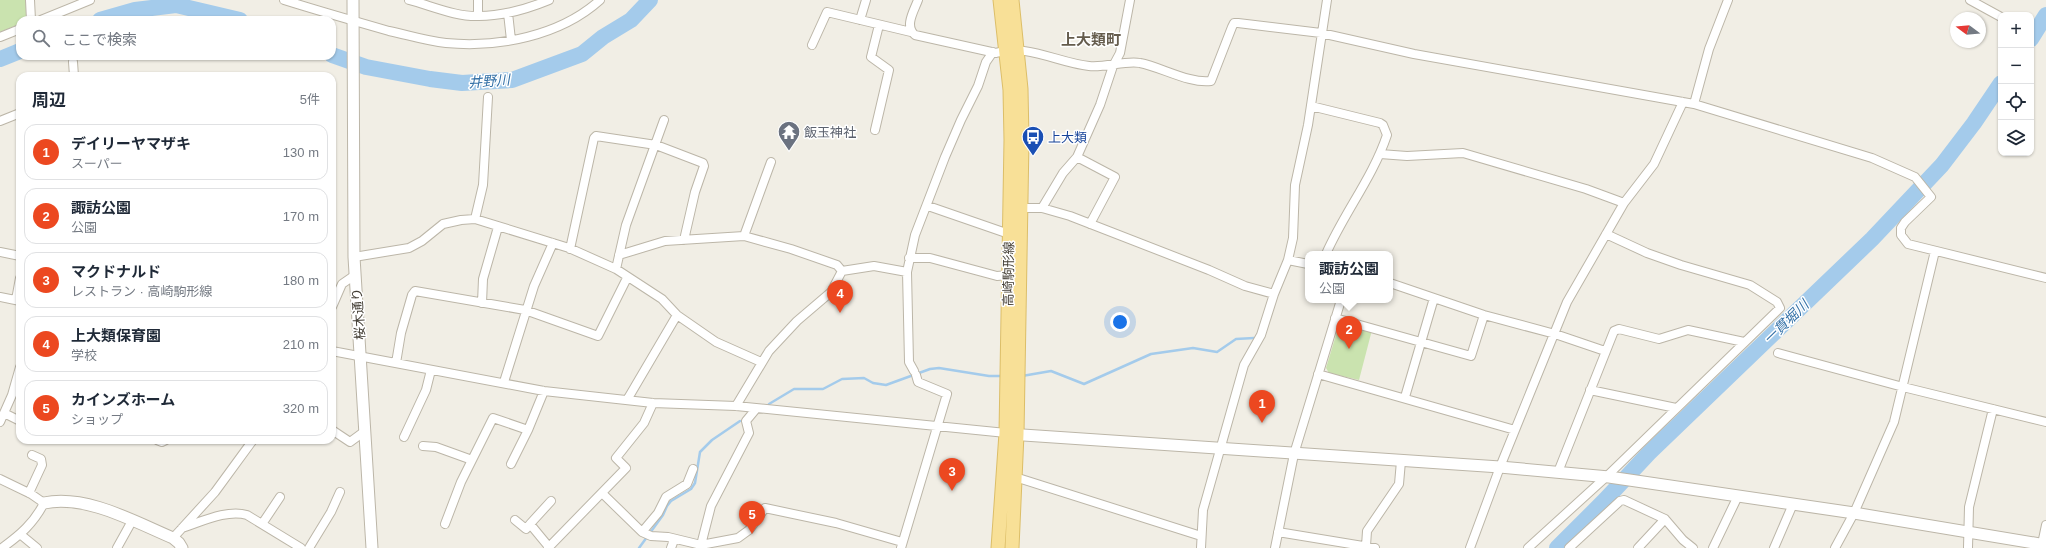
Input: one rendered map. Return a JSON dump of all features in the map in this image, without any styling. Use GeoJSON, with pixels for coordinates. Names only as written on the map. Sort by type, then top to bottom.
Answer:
{"type":"FeatureCollection","features":[{"type":"Feature","properties":{"kind":"main road","name":"高崎駒形線"},"geometry":{"type":"LineString","coordinates":[[998,548],[1012,434],[1021,208],[1021,89],[1000,0]]}},
{"type":"Feature","properties":{"kind":"main road","name":"高崎駒形線"},"geometry":{"type":"LineString","coordinates":[[1012,0],[1008,275],[1012,434],[1015,477],[1012,548]]}},
{"type":"Feature","properties":{"kind":"street"},"geometry":{"type":"LineString","coordinates":[[30,0],[31,16]]}},
{"type":"Feature","properties":{"kind":"street"},"geometry":{"type":"LineString","coordinates":[[51,16],[90,0]]}},
{"type":"Feature","properties":{"kind":"street"},"geometry":{"type":"LineString","coordinates":[[284,0],[333,16]]}},
{"type":"Feature","properties":{"kind":"street"},"geometry":{"type":"LineString","coordinates":[[353,0],[354,23]]}},
{"type":"Feature","properties":{"kind":"street"},"geometry":{"type":"LineString","coordinates":[[410,0],[418,1],[440,10],[478,16],[508,13],[534,3],[549,0]]}},
{"type":"Feature","properties":{"kind":"street"},"geometry":{"type":"LineString","coordinates":[[478,0],[478,16]]}},
{"type":"Feature","properties":{"kind":"street"},"geometry":{"type":"LineString","coordinates":[[336,17],[354,23],[430,41],[473,44],[511,40],[554,28],[582,15],[600,0]]}},
{"type":"Feature","properties":{"kind":"street"},"geometry":{"type":"LineString","coordinates":[[860,20],[866,0]]}},
{"type":"Feature","properties":{"kind":"street"},"geometry":{"type":"LineString","coordinates":[[911,32],[909,24],[918,0]]}},
{"type":"Feature","properties":{"kind":"street"},"geometry":{"type":"LineString","coordinates":[[1042,208],[1064,173],[1077,157],[1100,105],[1113,66],[1120,53],[1130,0]]}},
{"type":"Feature","properties":{"kind":"street"},"geometry":{"type":"LineString","coordinates":[[1201,548],[1203,510],[1244,365],[1261,335],[1274,294],[1288,260],[1293,238],[1295,185],[1311,106],[1327,0]]}},
{"type":"Feature","properties":{"kind":"street"},"geometry":{"type":"LineString","coordinates":[[1694,104],[1709,49],[1728,0]]}},
{"type":"Feature","properties":{"kind":"street"},"geometry":{"type":"LineString","coordinates":[[1970,0],[1998,15]]}},
{"type":"Feature","properties":{"kind":"street"},"geometry":{"type":"LineString","coordinates":[[812,45],[827,12],[911,32],[915,35],[996,53],[1012,50],[1032,52],[1091,67],[1113,66],[1134,62],[1197,80],[1211,81],[1234,23],[1321,33],[1422,55],[1694,104],[1872,158],[1895,167],[1917,179],[1931,197],[1905,222],[1901,232],[1903,240],[1908,244],[2046,278]]}},
{"type":"Feature","properties":{"kind":"street"},"geometry":{"type":"LineString","coordinates":[[508,13],[511,40]]}},
{"type":"Feature","properties":{"kind":"street","name":"桜木通り"},"geometry":{"type":"LineString","coordinates":[[354,23],[354,257],[372,548]]}},
{"type":"Feature","properties":{"kind":"street"},"geometry":{"type":"LineString","coordinates":[[876,130],[890,70],[871,57],[879,25]]}},
{"type":"Feature","properties":{"kind":"street"},"geometry":{"type":"LineString","coordinates":[[0,37],[16,31]]}},
{"type":"Feature","properties":{"kind":"street"},"geometry":{"type":"LineString","coordinates":[[602,494],[642,532],[651,536],[668,537],[672,544],[701,545],[738,538],[749,530],[765,508],[836,523],[901,545],[938,428],[947,394],[918,382],[910,362],[907,272],[909,258],[916,235],[961,120],[993,52]]}},
{"type":"Feature","properties":{"kind":"street"},"geometry":{"type":"LineString","coordinates":[[73,62],[74,72]]}},
{"type":"Feature","properties":{"kind":"street"},"geometry":{"type":"LineString","coordinates":[[475,219],[483,185],[488,97]]}},
{"type":"Feature","properties":{"kind":"street"},"geometry":{"type":"LineString","coordinates":[[1470,548],[1500,467],[1567,302],[1624,203],[1654,164],[1683,102]]}},
{"type":"Feature","properties":{"kind":"street"},"geometry":{"type":"LineString","coordinates":[[1311,106],[1380,122],[1383,125],[1387,135],[1380,154],[1336,231],[1327,251]]}},
{"type":"Feature","properties":{"kind":"street"},"geometry":{"type":"LineString","coordinates":[[0,121],[16,115]]}},
{"type":"Feature","properties":{"kind":"street"},"geometry":{"type":"LineString","coordinates":[[616,270],[626,225],[656,146],[664,120]]}},
{"type":"Feature","properties":{"kind":"street"},"geometry":{"type":"LineString","coordinates":[[570,249],[594,138],[596,136],[656,146],[703,163],[704,166],[695,192],[684,240]]}},
{"type":"Feature","properties":{"kind":"street"},"geometry":{"type":"LineString","coordinates":[[1380,154],[1407,156],[1463,153],[1586,189],[1624,203]]}},
{"type":"Feature","properties":{"kind":"street"},"geometry":{"type":"LineString","coordinates":[[1077,157],[1115,177],[1090,224]]}},
{"type":"Feature","properties":{"kind":"street"},"geometry":{"type":"LineString","coordinates":[[744,236],[771,162]]}},
{"type":"Feature","properties":{"kind":"street"},"geometry":{"type":"LineString","coordinates":[[928,206],[1009,234]]}},
{"type":"Feature","properties":{"kind":"street"},"geometry":{"type":"LineString","coordinates":[[1021,208],[1042,208],[1090,224],[1209,270],[1245,286],[1274,294]]}},
{"type":"Feature","properties":{"kind":"street"},"geometry":{"type":"LineString","coordinates":[[354,257],[409,248],[422,241],[443,224],[475,219],[570,249],[616,270],[662,298],[677,315],[716,342],[761,362]]}},
{"type":"Feature","properties":{"kind":"street"},"geometry":{"type":"LineString","coordinates":[[482,303],[483,279],[498,227]]}},
{"type":"Feature","properties":{"kind":"street"},"geometry":{"type":"LineString","coordinates":[[1528,548],[1607,477],[1780,308],[1777,302],[1750,285],[1681,265],[1647,253],[1606,234]]}},
{"type":"Feature","properties":{"kind":"street"},"geometry":{"type":"LineString","coordinates":[[619,255],[665,240],[744,236],[791,249],[836,266],[842,271],[874,266],[907,272]]}},
{"type":"Feature","properties":{"kind":"street"},"geometry":{"type":"LineString","coordinates":[[504,382],[525,310],[541,268],[553,243]]}},
{"type":"Feature","properties":{"kind":"street"},"geometry":{"type":"LineString","coordinates":[[1835,548],[1854,513],[1894,422],[1935,251]]}},
{"type":"Feature","properties":{"kind":"street"},"geometry":{"type":"LineString","coordinates":[[0,252],[16,255]]}},
{"type":"Feature","properties":{"kind":"street"},"geometry":{"type":"LineString","coordinates":[[909,258],[930,258],[997,276],[1008,275]]}},
{"type":"Feature","properties":{"kind":"street"},"geometry":{"type":"LineString","coordinates":[[1288,260],[1305,263]]}},
{"type":"Feature","properties":{"kind":"street"},"geometry":{"type":"LineString","coordinates":[[736,406],[761,362],[797,321],[831,292],[842,271]]}},
{"type":"Feature","properties":{"kind":"street"},"geometry":{"type":"LineString","coordinates":[[336,298],[342,284],[355,275]]}},
{"type":"Feature","properties":{"kind":"street"},"geometry":{"type":"LineString","coordinates":[[396,363],[401,333],[412,295],[415,290],[525,310],[598,336],[627,278]]}},
{"type":"Feature","properties":{"kind":"street"},"geometry":{"type":"LineString","coordinates":[[1393,284],[1484,315],[1555,334],[1605,351]]}},
{"type":"Feature","properties":{"kind":"street"},"geometry":{"type":"LineString","coordinates":[[0,298],[16,300]]}},
{"type":"Feature","properties":{"kind":"street"},"geometry":{"type":"LineString","coordinates":[[1405,397],[1423,341],[1434,298]]}},
{"type":"Feature","properties":{"kind":"street"},"geometry":{"type":"LineString","coordinates":[[1275,548],[1294,454],[1340,303]]}},
{"type":"Feature","properties":{"kind":"street"},"geometry":{"type":"LineString","coordinates":[[627,400],[677,315]]}},
{"type":"Feature","properties":{"kind":"street"},"geometry":{"type":"LineString","coordinates":[[1335,318],[1423,341],[1471,356],[1484,315]]}},
{"type":"Feature","properties":{"kind":"street"},"geometry":{"type":"LineString","coordinates":[[1558,472],[1614,331],[1619,329],[1659,339],[1688,330],[1744,342]]}},
{"type":"Feature","properties":{"kind":"street"},"geometry":{"type":"LineString","coordinates":[[336,352],[504,382],[544,391],[653,403],[736,406],[938,428],[1221,449],[1500,467],[1607,477],[1854,513],[2044,545],[2046,525]]}},
{"type":"Feature","properties":{"kind":"street"},"geometry":{"type":"LineString","coordinates":[[1778,353],[1903,387],[2046,422]]}},
{"type":"Feature","properties":{"kind":"street"},"geometry":{"type":"LineString","coordinates":[[404,437],[426,390],[431,370]]}},
{"type":"Feature","properties":{"kind":"street"},"geometry":{"type":"LineString","coordinates":[[1318,374],[1405,397],[1515,430]]}},
{"type":"Feature","properties":{"kind":"street"},"geometry":{"type":"LineString","coordinates":[[0,421],[16,378]]}},
{"type":"Feature","properties":{"kind":"street"},"geometry":{"type":"LineString","coordinates":[[1590,390],[1676,408]]}},
{"type":"Feature","properties":{"kind":"street"},"geometry":{"type":"LineString","coordinates":[[511,464],[528,430],[544,391]]}},
{"type":"Feature","properties":{"kind":"street"},"geometry":{"type":"LineString","coordinates":[[530,524],[548,548],[626,468],[616,458],[644,423],[653,403]]}},
{"type":"Feature","properties":{"kind":"street"},"geometry":{"type":"LineString","coordinates":[[701,545],[711,506],[749,433],[746,421],[756,409]]}},
{"type":"Feature","properties":{"kind":"street"},"geometry":{"type":"LineString","coordinates":[[1968,548],[1970,502],[1993,409]]}},
{"type":"Feature","properties":{"kind":"street"},"geometry":{"type":"LineString","coordinates":[[4,413],[16,419]]}},
{"type":"Feature","properties":{"kind":"street"},"geometry":{"type":"LineString","coordinates":[[445,524],[472,460],[493,418],[528,430]]}},
{"type":"Feature","properties":{"kind":"street"},"geometry":{"type":"LineString","coordinates":[[336,433],[350,442],[365,431]]}},
{"type":"Feature","properties":{"kind":"street"},"geometry":{"type":"LineString","coordinates":[[173,538],[215,492],[250,444]]}},
{"type":"Feature","properties":{"kind":"street"},"geometry":{"type":"LineString","coordinates":[[423,446],[436,447],[472,460]]}},
{"type":"Feature","properties":{"kind":"street"},"geometry":{"type":"LineString","coordinates":[[29,493],[42,465],[40,459],[32,455]]}},
{"type":"Feature","properties":{"kind":"street"},"geometry":{"type":"LineString","coordinates":[[1366,546],[1367,531],[1399,484],[1401,461]]}},
{"type":"Feature","properties":{"kind":"street"},"geometry":{"type":"LineString","coordinates":[[642,532],[658,514],[666,497],[687,484],[693,469]]}},
{"type":"Feature","properties":{"kind":"street"},"geometry":{"type":"LineString","coordinates":[[1015,477],[1201,536]]}},
{"type":"Feature","properties":{"kind":"street"},"geometry":{"type":"LineString","coordinates":[[0,479],[29,493],[44,503],[59,500],[96,507],[173,538],[182,548]]}},
{"type":"Feature","properties":{"kind":"street"},"geometry":{"type":"LineString","coordinates":[[309,548],[331,512],[340,492]]}},
{"type":"Feature","properties":{"kind":"street"},"geometry":{"type":"LineString","coordinates":[[1713,548],[1738,496]]}},
{"type":"Feature","properties":{"kind":"street"},"geometry":{"type":"LineString","coordinates":[[262,524],[280,497]]}},
{"type":"Feature","properties":{"kind":"street"},"geometry":{"type":"LineString","coordinates":[[1569,548],[1620,501],[1624,500],[1665,519],[1683,540],[1693,548]]}},
{"type":"Feature","properties":{"kind":"street"},"geometry":{"type":"LineString","coordinates":[[515,520],[526,529],[551,501]]}},
{"type":"Feature","properties":{"kind":"street"},"geometry":{"type":"LineString","coordinates":[[2,548],[20,534],[39,514],[44,503]]}},
{"type":"Feature","properties":{"kind":"street"},"geometry":{"type":"LineString","coordinates":[[1774,548],[1793,504]]}},
{"type":"Feature","properties":{"kind":"street"},"geometry":{"type":"LineString","coordinates":[[182,528],[231,514],[240,513],[262,524],[301,548]]}},
{"type":"Feature","properties":{"kind":"street"},"geometry":{"type":"LineString","coordinates":[[1638,548],[1665,519]]}},
{"type":"Feature","properties":{"kind":"street"},"geometry":{"type":"LineString","coordinates":[[117,548],[132,521]]}},
{"type":"Feature","properties":{"kind":"street"},"geometry":{"type":"LineString","coordinates":[[1278,532],[1375,548]]}},
{"type":"Feature","properties":{"kind":"street"},"geometry":{"type":"LineString","coordinates":[[20,534],[37,548]]}},
{"type":"Feature","properties":{"kind":"green space"},"geometry":{"type":"Polygon","coordinates":[[[0,0],[26,0],[26,16],[16,16],[16,26],[0,32],[0,0]]]}},
{"type":"Feature","properties":{"kind":"green space"},"geometry":{"type":"Polygon","coordinates":[[[1344,323],[1372,330],[1359,380],[1329,373],[1326,368],[1339,325],[1344,323]]]}},
{"type":"Feature","properties":{"kind":"waterway","name":"井野川"},"geometry":{"type":"LineString","coordinates":[[336,56],[366,67],[430,79],[462,83],[512,80],[582,54],[603,37],[631,20],[650,0]]}},
{"type":"Feature","properties":{"kind":"waterway","name":"井野川"},"geometry":{"type":"LineString","coordinates":[[114,16],[135,10],[176,5],[223,16]]}},
{"type":"Feature","properties":{"kind":"waterway","name":"一貫堀川"},"geometry":{"type":"LineString","coordinates":[[2034,34],[2046,15]]}},
{"type":"Feature","properties":{"kind":"waterway","name":"井野川"},"geometry":{"type":"LineString","coordinates":[[0,59],[16,53]]}},
{"type":"Feature","properties":{"kind":"waterway","name":"一貫堀川"},"geometry":{"type":"LineString","coordinates":[[1557,548],[1649,453],[1872,239],[1942,165],[1974,123],[2000,84]]}},
{"type":"Feature","properties":{"kind":"waterway"},"geometry":{"type":"LineString","coordinates":[[1022,376],[1051,371],[1084,384],[1151,354],[1193,348],[1217,352],[1236,339],[1254,338]]}},
{"type":"Feature","properties":{"kind":"waterway"},"geometry":{"type":"LineString","coordinates":[[769,404],[794,389],[823,389],[842,379],[864,378],[873,383],[886,385],[930,369],[939,368],[989,376],[1003,376]]}},
{"type":"Feature","properties":{"kind":"waterway"},"geometry":{"type":"LineString","coordinates":[[639,548],[663,515],[671,501],[691,489],[695,483],[700,452],[712,440],[740,421]]}},
{"type":"Feature","properties":{"kind":"place","name":"飯玉神社"},"geometry":{"type":"Point","coordinates":[789,152]}},
{"type":"Feature","properties":{"kind":"place","name":"上大類"},"geometry":{"type":"Point","coordinates":[1033,156]}},
{"type":"Feature","properties":{"kind":"place","name":"上大類保育園"},"geometry":{"type":"Point","coordinates":[840,313]}},
{"type":"Feature","properties":{"kind":"place","name":"諏訪公園"},"geometry":{"type":"Point","coordinates":[1349,349]}},
{"type":"Feature","properties":{"kind":"place","name":"デイリーヤマザキ"},"geometry":{"type":"Point","coordinates":[1262,423]}},
{"type":"Feature","properties":{"kind":"place","name":"マクドナルド"},"geometry":{"type":"Point","coordinates":[952,491]}},
{"type":"Feature","properties":{"kind":"place","name":"カインズホーム"},"geometry":{"type":"Point","coordinates":[752,534]}},
{"type":"Feature","properties":{"kind":"district","name":"上大類町"},"geometry":{"type":"Point","coordinates":[1091,40]}}]}
